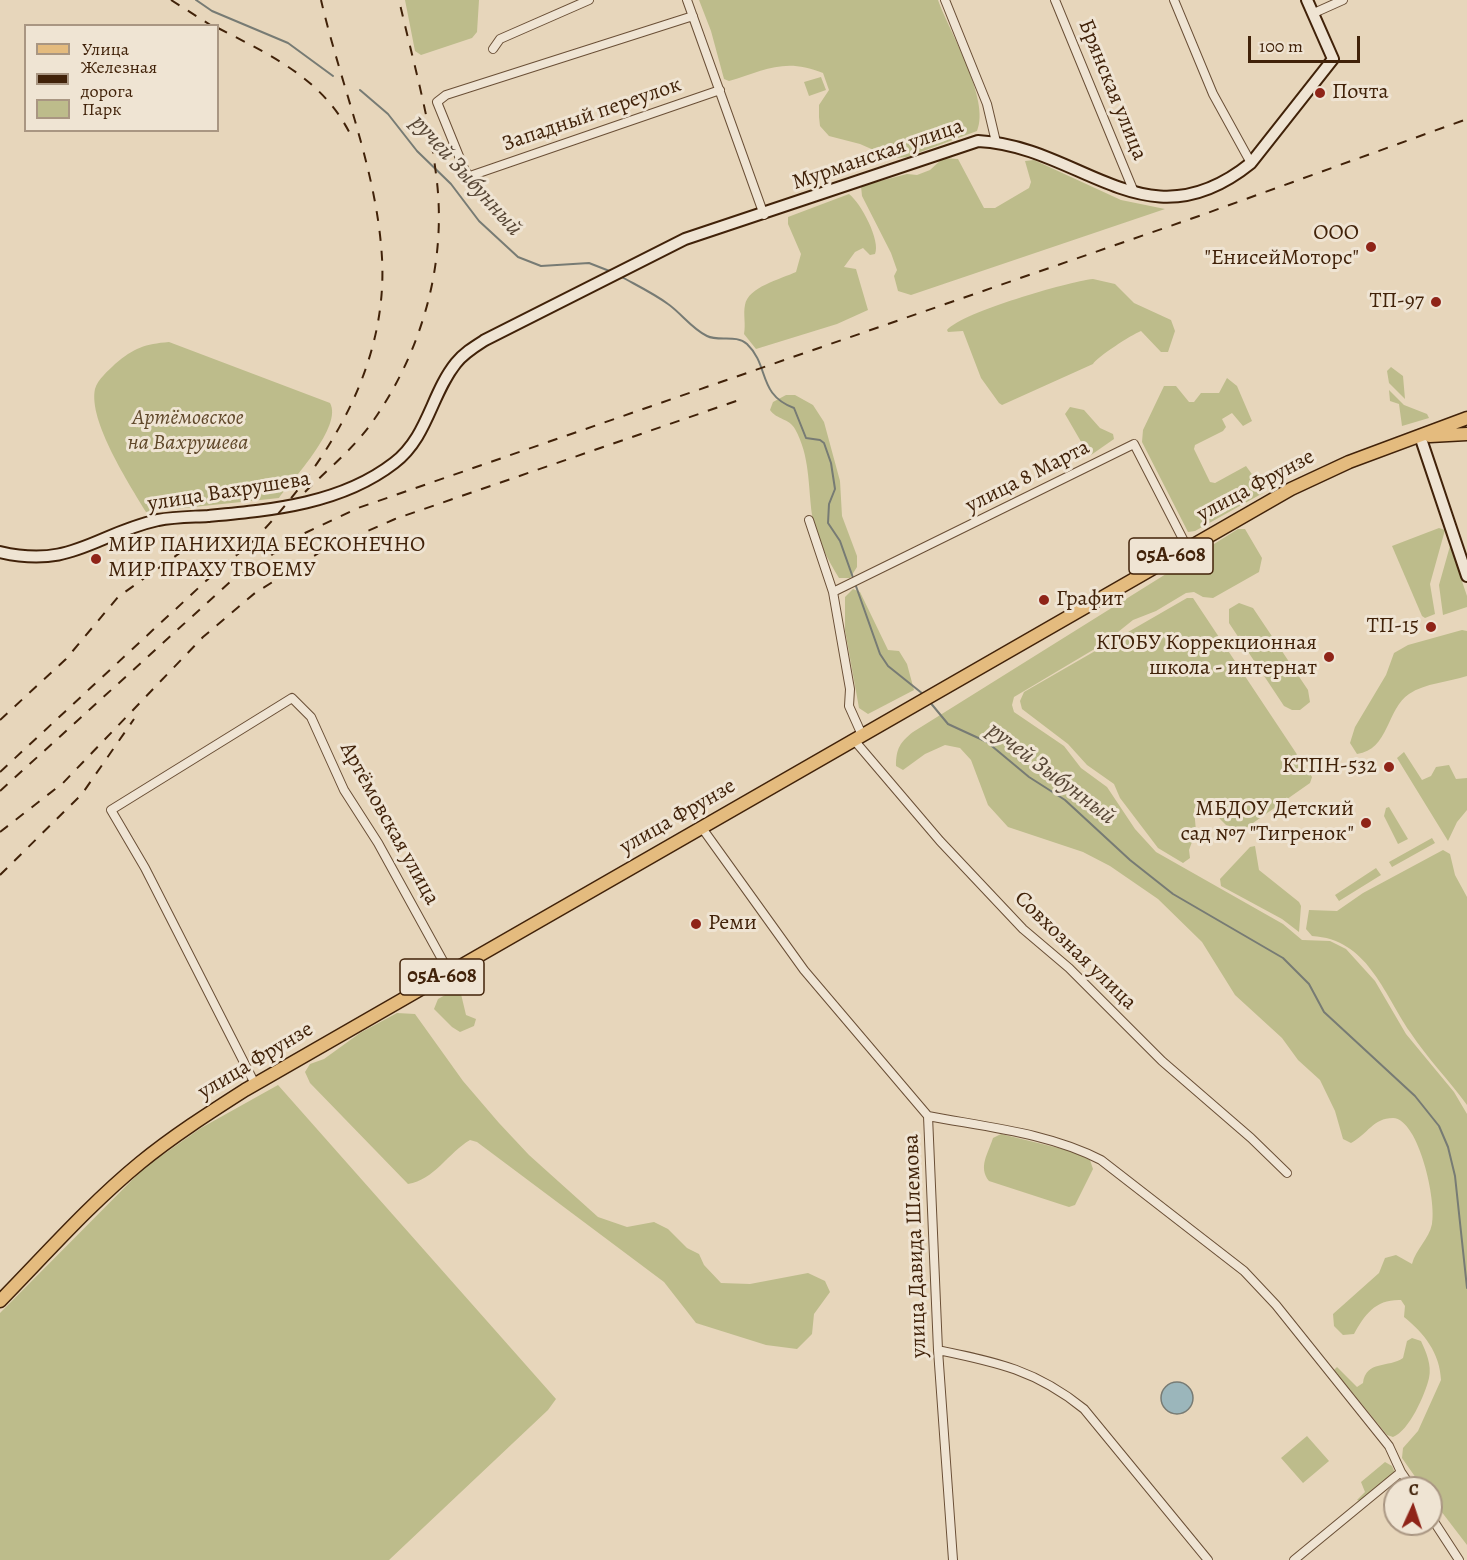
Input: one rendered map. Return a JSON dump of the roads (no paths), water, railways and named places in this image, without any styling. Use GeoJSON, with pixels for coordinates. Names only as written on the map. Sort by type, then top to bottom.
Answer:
{"type":"FeatureCollection","features":[{"type":"Feature","properties":{"kind":"main road"},"geometry":{"type":"LineString","coordinates":[[1307,0],[1314,13]]}},
{"type":"Feature","properties":{"kind":"main road","name":"Мурманская улица"},"geometry":{"type":"LineString","coordinates":[[764,215],[978,141],[996,142],[1036,152],[1112,187],[1134,194],[1185,196],[1235,176],[1251,163],[1333,59],[1314,13]]}},
{"type":"Feature","properties":{"kind":"main road","name":"улица Вахрушева"},"geometry":{"type":"LineString","coordinates":[[0,552],[23,557],[56,555],[155,521],[309,503],[349,488],[395,462],[416,440],[448,375],[468,351],[685,239],[764,215]]}},
{"type":"Feature","properties":{"kind":"main road","name":"улица Фрунзе"},"geometry":{"type":"LineString","coordinates":[[0,1300],[111,1188],[139,1164],[173,1137],[255,1084],[1291,489],[1349,462],[1467,418]]}},
{"type":"Feature","properties":{"kind":"main road","name":"улица Фрунзе"},"geometry":{"type":"LineString","coordinates":[[1420,436],[1467,434]]}},
{"type":"Feature","properties":{"kind":"main road"},"geometry":{"type":"LineString","coordinates":[[1420,436],[1467,576]]}},
{"type":"Feature","properties":{"kind":"street"},"geometry":{"type":"LineString","coordinates":[[493,49],[500,39],[589,0]]}},
{"type":"Feature","properties":{"kind":"street"},"geometry":{"type":"LineString","coordinates":[[687,0],[764,215]]}},
{"type":"Feature","properties":{"kind":"street"},"geometry":{"type":"LineString","coordinates":[[945,0],[987,104],[996,142]]}},
{"type":"Feature","properties":{"kind":"street","name":"Брянская улица"},"geometry":{"type":"LineString","coordinates":[[1055,0],[1134,194]]}},
{"type":"Feature","properties":{"kind":"street"},"geometry":{"type":"LineString","coordinates":[[1174,0],[1213,94],[1251,163]]}},
{"type":"Feature","properties":{"kind":"street"},"geometry":{"type":"LineString","coordinates":[[1314,13],[1343,0]]}},
{"type":"Feature","properties":{"kind":"street","name":"Западный переулок"},"geometry":{"type":"LineString","coordinates":[[693,16],[446,95],[437,102],[465,171],[470,176],[720,90]]}},
{"type":"Feature","properties":{"kind":"street","name":"улица 8 Марта"},"geometry":{"type":"LineString","coordinates":[[833,592],[1134,444],[1188,547]]}},
{"type":"Feature","properties":{"kind":"street"},"geometry":{"type":"LineString","coordinates":[[809,520],[833,592],[850,689],[849,706],[858,738]]}},
{"type":"Feature","properties":{"kind":"street","name":"Артёмовская улица"},"geometry":{"type":"LineString","coordinates":[[255,1084],[145,868],[111,810],[292,698],[311,717],[344,790],[378,843],[449,972]]}},
{"type":"Feature","properties":{"kind":"street","name":"Совхозная улица"},"geometry":{"type":"LineString","coordinates":[[858,738],[940,841],[1023,930],[1069,968],[1162,1060],[1251,1138],[1287,1173]]}},
{"type":"Feature","properties":{"kind":"street","name":"улица Давида Шлемова"},"geometry":{"type":"LineString","coordinates":[[702,828],[804,970],[928,1116],[938,1350],[952,1560]]}},
{"type":"Feature","properties":{"kind":"street"},"geometry":{"type":"LineString","coordinates":[[928,1116],[1077,1147],[1101,1160],[1256,1282],[1389,1446],[1404,1476]]}},
{"type":"Feature","properties":{"kind":"street"},"geometry":{"type":"LineString","coordinates":[[938,1350],[1023,1370],[1066,1394],[1084,1409],[1208,1560]]}},
{"type":"Feature","properties":{"kind":"street"},"geometry":{"type":"LineString","coordinates":[[1294,1560],[1401,1472]]}},
{"type":"Feature","properties":{"kind":"street"},"geometry":{"type":"LineString","coordinates":[[1443,1535],[1459,1560]]}},
{"type":"Feature","properties":{"kind":"water"},"geometry":{"type":"Polygon","coordinates":[[[1177,1382],[1189,1386],[1193,1398],[1189,1410],[1177,1414],[1165,1410],[1161,1398],[1165,1386],[1177,1382]]]}},
{"type":"Feature","properties":{"kind":"waterway","name":"ручей Зыбунный"},"geometry":{"type":"LineString","coordinates":[[196,0],[212,11],[288,43],[333,76]]}},
{"type":"Feature","properties":{"kind":"waterway","name":"ручей Зыбунный"},"geometry":{"type":"LineString","coordinates":[[360,90],[388,114],[417,151],[451,184],[479,221],[518,257],[541,266],[589,263],[612,272]]}},
{"type":"Feature","properties":{"kind":"waterway","name":"ручей Зыбунный"},"geometry":{"type":"LineString","coordinates":[[620,276],[662,300],[707,336],[738,339],[747,344],[759,361],[774,395],[794,408],[806,438],[820,440],[824,443],[831,463],[835,489],[829,504],[828,523],[840,541],[880,654],[888,666],[923,694]]}},
{"type":"Feature","properties":{"kind":"waterway","name":"ручей Зыбунный"},"geometry":{"type":"LineString","coordinates":[[929,701],[948,724],[987,742],[1029,777],[1065,800],[1130,860],[1173,894],[1283,958],[1309,984],[1324,1012],[1415,1096],[1439,1126],[1448,1147],[1455,1176],[1467,1288]]}},
{"type":"Feature","properties":{"kind":"railway"},"geometry":{"type":"LineString","coordinates":[[171,0],[209,24]]}},
{"type":"Feature","properties":{"kind":"railway"},"geometry":{"type":"LineString","coordinates":[[0,772],[258,536],[284,507],[330,443],[349,409],[364,373],[375,336],[381,298],[382,258],[379,225],[366,160],[321,0]]}},
{"type":"Feature","properties":{"kind":"railway"},"geometry":{"type":"LineString","coordinates":[[305,492],[356,442],[389,396],[417,336],[434,273],[439,207],[436,174],[425,108],[399,0]]}},
{"type":"Feature","properties":{"kind":"railway"},"geometry":{"type":"LineString","coordinates":[[219,29],[277,60],[313,86],[342,119],[353,140]]}},
{"type":"Feature","properties":{"kind":"railway"},"geometry":{"type":"LineString","coordinates":[[0,791],[230,582],[305,533],[358,508],[1199,216],[1467,119]]}},
{"type":"Feature","properties":{"kind":"railway"},"geometry":{"type":"LineString","coordinates":[[0,832],[63,783],[203,637],[255,593],[322,551],[395,519],[742,399]]}},
{"type":"Feature","properties":{"kind":"railway"},"geometry":{"type":"LineString","coordinates":[[0,720],[66,659],[118,597],[198,540]]}},
{"type":"Feature","properties":{"kind":"railway"},"geometry":{"type":"LineString","coordinates":[[0,875],[82,794],[134,719]]}},
{"type":"Feature","properties":{"kind":"place","name":"Почта"},"geometry":{"type":"Point","coordinates":[1320,93]}},
{"type":"Feature","properties":{"kind":"place","name":"ООО \"ЕнисейМоторс\""},"geometry":{"type":"Point","coordinates":[1371,247]}},
{"type":"Feature","properties":{"kind":"place","name":"ТП-97"},"geometry":{"type":"Point","coordinates":[1436,302]}},
{"type":"Feature","properties":{"kind":"place","name":"МИР ПАНИХИДА БЕСКОНЕЧНО МИР ПРАХУ ТВОЕМУ"},"geometry":{"type":"Point","coordinates":[96,559]}},
{"type":"Feature","properties":{"kind":"place","name":"Графит"},"geometry":{"type":"Point","coordinates":[1044,600]}},
{"type":"Feature","properties":{"kind":"place","name":"ТП-15"},"geometry":{"type":"Point","coordinates":[1431,627]}},
{"type":"Feature","properties":{"kind":"place","name":"КГОБУ Коррекционная школа - интернат"},"geometry":{"type":"Point","coordinates":[1329,657]}},
{"type":"Feature","properties":{"kind":"place","name":"КТПН-532"},"geometry":{"type":"Point","coordinates":[1389,767]}},
{"type":"Feature","properties":{"kind":"place","name":"МБДОУ Детский сад №7 \"Тигренок\""},"geometry":{"type":"Point","coordinates":[1366,823]}},
{"type":"Feature","properties":{"kind":"place","name":"Реми"},"geometry":{"type":"Point","coordinates":[696,924]}},
{"type":"Feature","properties":{"kind":"park label","name":"Артёмовское на Вахрушева"},"geometry":{"type":"Point","coordinates":[188,432]}}]}
